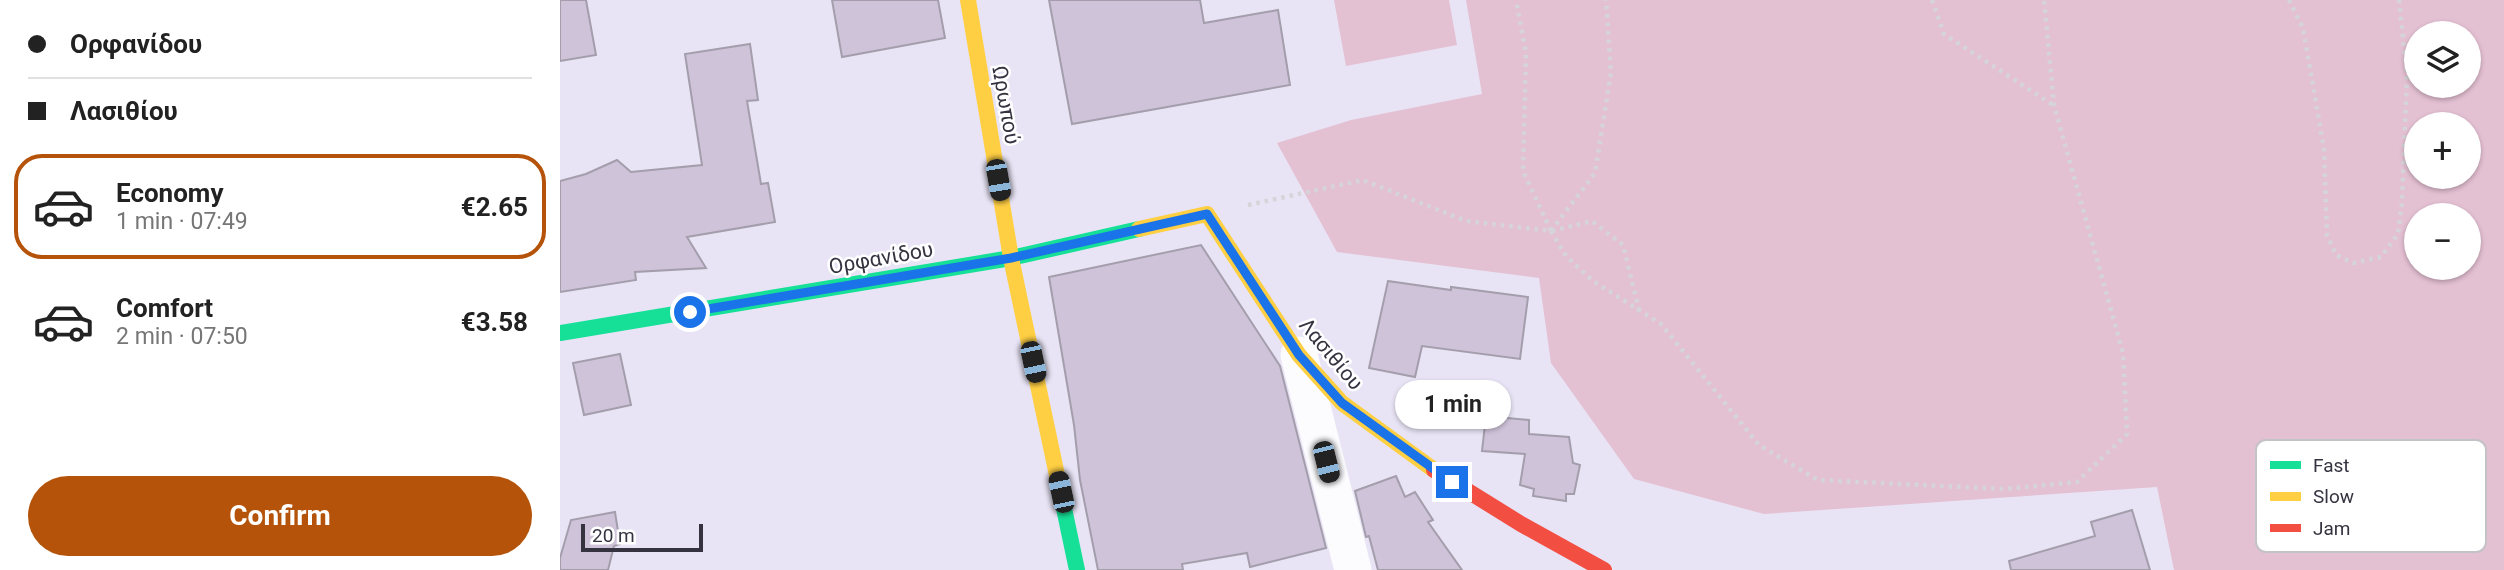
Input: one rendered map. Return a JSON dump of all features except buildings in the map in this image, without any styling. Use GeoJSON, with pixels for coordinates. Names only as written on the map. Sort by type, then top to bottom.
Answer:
{"type":"FeatureCollection","features":[{"type":"Feature","properties":{"kind":"street","name":"Ωρωπού"},"geometry":{"type":"LineString","coordinates":[[968,0],[1011,258],[1077,570]]}},
{"type":"Feature","properties":{"kind":"street","name":"Ορφανίδου"},"geometry":{"type":"LineString","coordinates":[[560,333],[1011,258],[1207,214]]}},
{"type":"Feature","properties":{"kind":"street","name":"Λασιθίου"},"geometry":{"type":"LineString","coordinates":[[1207,214],[1299,355],[1342,403],[1430,467],[1521,524],[1604,570]]}},
{"type":"Feature","properties":{"kind":"street"},"geometry":{"type":"LineString","coordinates":[[1299,355],[1353,570]]}},
{"type":"Feature","properties":{"kind":"path"},"geometry":{"type":"LineString","coordinates":[[1516,0],[1526,53],[1523,171],[1566,256],[1594,281],[1661,324],[1759,445],[1818,480],[2005,489],[2077,482],[2127,434],[2123,353],[2054,105],[2044,0]]}},
{"type":"Feature","properties":{"kind":"path"},"geometry":{"type":"LineString","coordinates":[[1551,231],[1595,173],[1611,73],[1606,0]]}},
{"type":"Feature","properties":{"kind":"path"},"geometry":{"type":"LineString","coordinates":[[1932,0],[1944,34],[2054,105]]}},
{"type":"Feature","properties":{"kind":"path"},"geometry":{"type":"LineString","coordinates":[[2289,0],[2303,28],[2324,149],[2327,235],[2336,255],[2353,263],[2381,257],[2398,234],[2402,202],[2407,75],[2399,0]]}},
{"type":"Feature","properties":{"kind":"path"},"geometry":{"type":"LineString","coordinates":[[1207,214],[1363,180],[1465,221],[1551,231],[1592,222],[1623,245],[1639,310]]}},
{"type":"Feature","properties":{"kind":"shaded area"},"geometry":{"type":"Polygon","coordinates":[[[1334,0],[1449,0],[1457,45],[1346,66],[1334,0]]]}},
{"type":"Feature","properties":{"kind":"shaded area"},"geometry":{"type":"Polygon","coordinates":[[[1466,0],[2504,0],[2504,570],[2174,570],[2157,487],[1764,514],[1634,479],[1551,363],[1539,278],[1337,252],[1277,143],[1351,120],[1482,94],[1466,0]]]}},
{"type":"Feature","properties":{"kind":"traffic: fast"},"geometry":{"type":"LineString","coordinates":[[560,333],[1011,258],[1139,229]]}},
{"type":"Feature","properties":{"kind":"traffic: fast"},"geometry":{"type":"LineString","coordinates":[[1058,480],[1077,570]]}},
{"type":"Feature","properties":{"kind":"traffic: slow"},"geometry":{"type":"LineString","coordinates":[[968,0],[1011,258],[1058,480]]}},
{"type":"Feature","properties":{"kind":"traffic: slow"},"geometry":{"type":"LineString","coordinates":[[1139,229],[1207,214],[1299,355],[1342,403],[1434,470]]}},
{"type":"Feature","properties":{"kind":"traffic: jam"},"geometry":{"type":"LineString","coordinates":[[1434,470],[1521,524],[1604,570]]}},
{"type":"Feature","properties":{"kind":"route"},"geometry":{"type":"LineString","coordinates":[[690,312],[1011,258],[1207,214],[1299,355],[1342,403],[1452,482]]}}]}
